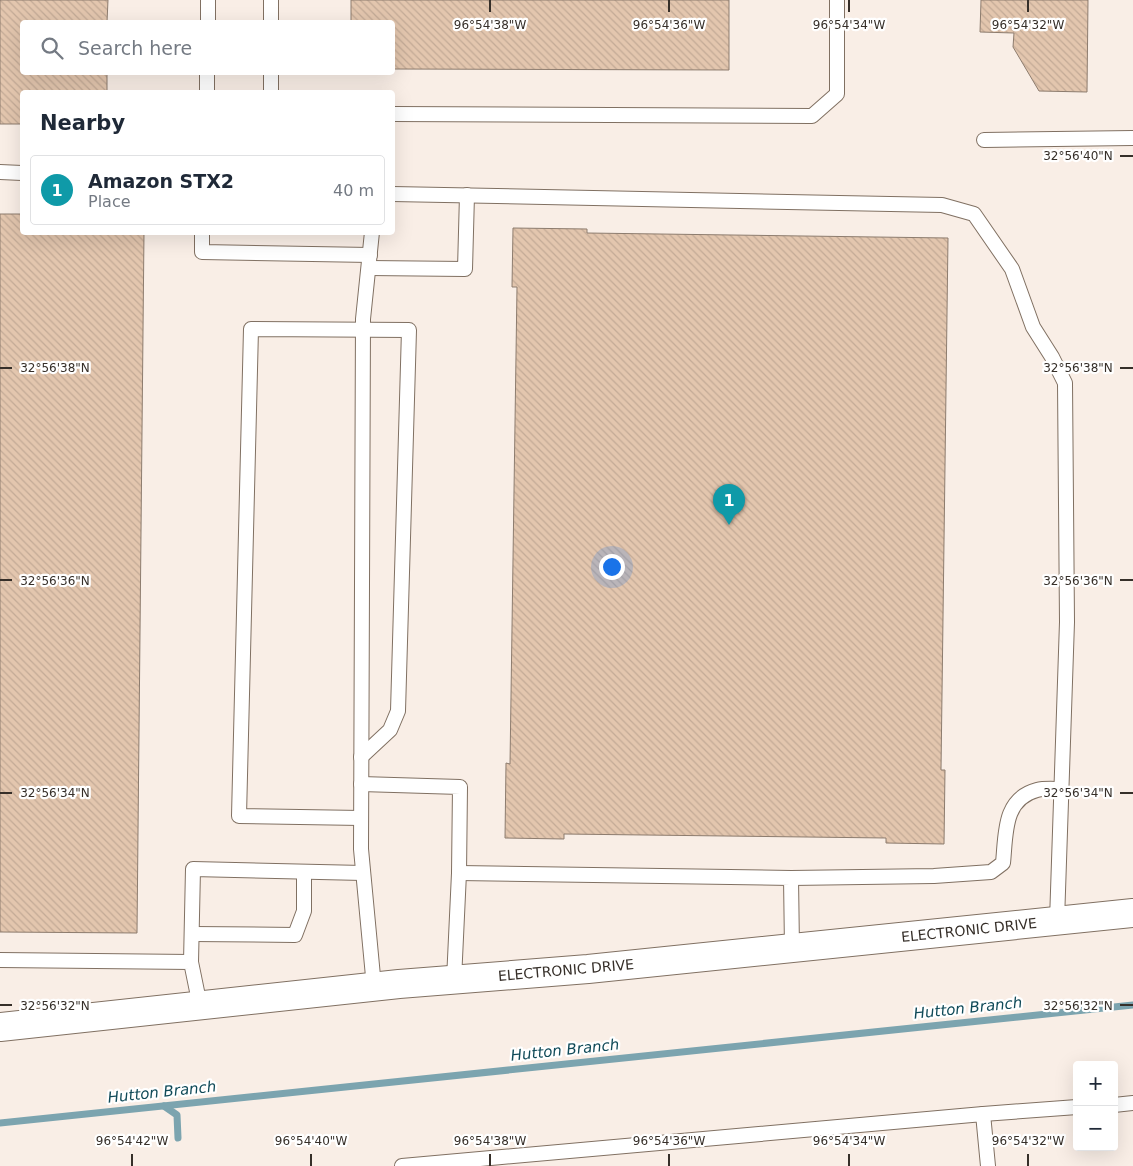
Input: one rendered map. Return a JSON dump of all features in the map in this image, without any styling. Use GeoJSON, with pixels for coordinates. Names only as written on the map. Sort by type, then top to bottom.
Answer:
{"type":"FeatureCollection","features":[{"type":"Feature","properties":{"kind":"street","name":"ELECTRONIC DRIVE"},"geometry":{"type":"LineString","coordinates":[[0,1027],[374,987],[588,969],[1133,913]]}},
{"type":"Feature","properties":{"kind":"lane"},"geometry":{"type":"LineString","coordinates":[[208,0],[208,20]]}},
{"type":"Feature","properties":{"kind":"lane"},"geometry":{"type":"LineString","coordinates":[[271,0],[271,20]]}},
{"type":"Feature","properties":{"kind":"lane"},"geometry":{"type":"LineString","coordinates":[[395,114],[812,116],[837,94],[837,0]]}},
{"type":"Feature","properties":{"kind":"lane"},"geometry":{"type":"LineString","coordinates":[[207,90],[208,75]]}},
{"type":"Feature","properties":{"kind":"lane"},"geometry":{"type":"LineString","coordinates":[[271,75],[271,90]]}},
{"type":"Feature","properties":{"kind":"lane"},"geometry":{"type":"LineString","coordinates":[[984,140],[1133,138]]}},
{"type":"Feature","properties":{"kind":"lane"},"geometry":{"type":"LineString","coordinates":[[0,172],[20,173]]}},
{"type":"Feature","properties":{"kind":"lane"},"geometry":{"type":"LineString","coordinates":[[395,194],[942,205],[974,214],[1012,268],[1033,327],[1052,357],[1065,383],[1066,622],[1057,921]]}},
{"type":"Feature","properties":{"kind":"lane"},"geometry":{"type":"LineString","coordinates":[[202,235],[202,252],[369,261],[465,269],[467,196]]}},
{"type":"Feature","properties":{"kind":"lane"},"geometry":{"type":"LineString","coordinates":[[372,235],[363,329],[362,784],[360,849],[374,987]]}},
{"type":"Feature","properties":{"kind":"lane"},"geometry":{"type":"LineString","coordinates":[[360,818],[239,816],[251,329],[409,330],[398,711],[390,730],[362,757]]}},
{"type":"Feature","properties":{"kind":"lane"},"geometry":{"type":"LineString","coordinates":[[362,784],[460,787],[459,873],[454,980]]}},
{"type":"Feature","properties":{"kind":"lane"},"geometry":{"type":"LineString","coordinates":[[459,873],[791,878],[934,876],[991,872],[1003,863],[1008,815],[1018,799],[1038,790],[1061,789]]}},
{"type":"Feature","properties":{"kind":"lane"},"geometry":{"type":"LineString","coordinates":[[200,1006],[191,962],[193,869],[363,873]]}},
{"type":"Feature","properties":{"kind":"lane"},"geometry":{"type":"LineString","coordinates":[[192,934],[295,935],[304,912],[304,872]]}},
{"type":"Feature","properties":{"kind":"lane"},"geometry":{"type":"LineString","coordinates":[[791,878],[792,948]]}},
{"type":"Feature","properties":{"kind":"lane"},"geometry":{"type":"LineString","coordinates":[[0,960],[191,962]]}},
{"type":"Feature","properties":{"kind":"lane"},"geometry":{"type":"LineString","coordinates":[[1118,1105],[1133,1103]]}},
{"type":"Feature","properties":{"kind":"lane"},"geometry":{"type":"LineString","coordinates":[[402,1166],[1073,1107]]}},
{"type":"Feature","properties":{"kind":"lane"},"geometry":{"type":"LineString","coordinates":[[983,1114],[988,1166]]}},
{"type":"Feature","properties":{"kind":"shaded area"},"geometry":{"type":"Polygon","coordinates":[[[0,0],[1133,0],[1133,1166],[0,1166],[0,0]]]}},
{"type":"Feature","properties":{"kind":"building"},"geometry":{"type":"Polygon","coordinates":[[[0,0],[108,0],[107,20],[20,20],[20,75],[107,75],[107,90],[20,90],[20,124],[0,124],[0,0]]]}},
{"type":"Feature","properties":{"kind":"building"},"geometry":{"type":"Polygon","coordinates":[[[351,0],[729,0],[729,70],[395,69],[395,20],[351,20],[351,0]]]}},
{"type":"Feature","properties":{"kind":"building"},"geometry":{"type":"Polygon","coordinates":[[[981,0],[1088,0],[1087,92],[1039,91],[1013,47],[1014,33],[980,32],[981,0]]]}},
{"type":"Feature","properties":{"kind":"building"},"geometry":{"type":"Polygon","coordinates":[[[0,214],[20,214],[20,235],[144,235],[137,933],[0,932],[0,214]]]}},
{"type":"Feature","properties":{"kind":"building"},"geometry":{"type":"Polygon","coordinates":[[[513,228],[587,229],[587,233],[948,238],[941,770],[945,770],[944,844],[886,843],[886,838],[564,834],[564,839],[505,838],[506,763],[510,764],[517,287],[512,287],[513,228]]]}},
{"type":"Feature","properties":{"kind":"waterway","name":"Hutton Branch"},"geometry":{"type":"LineString","coordinates":[[0,1123],[1133,1005]]}},
{"type":"Feature","properties":{"kind":"waterway"},"geometry":{"type":"LineString","coordinates":[[164,1106],[177,1115],[178,1138]]}},
{"type":"Feature","properties":{"kind":"place","name":"Amazon STX2"},"geometry":{"type":"Point","coordinates":[729,525]}}]}
